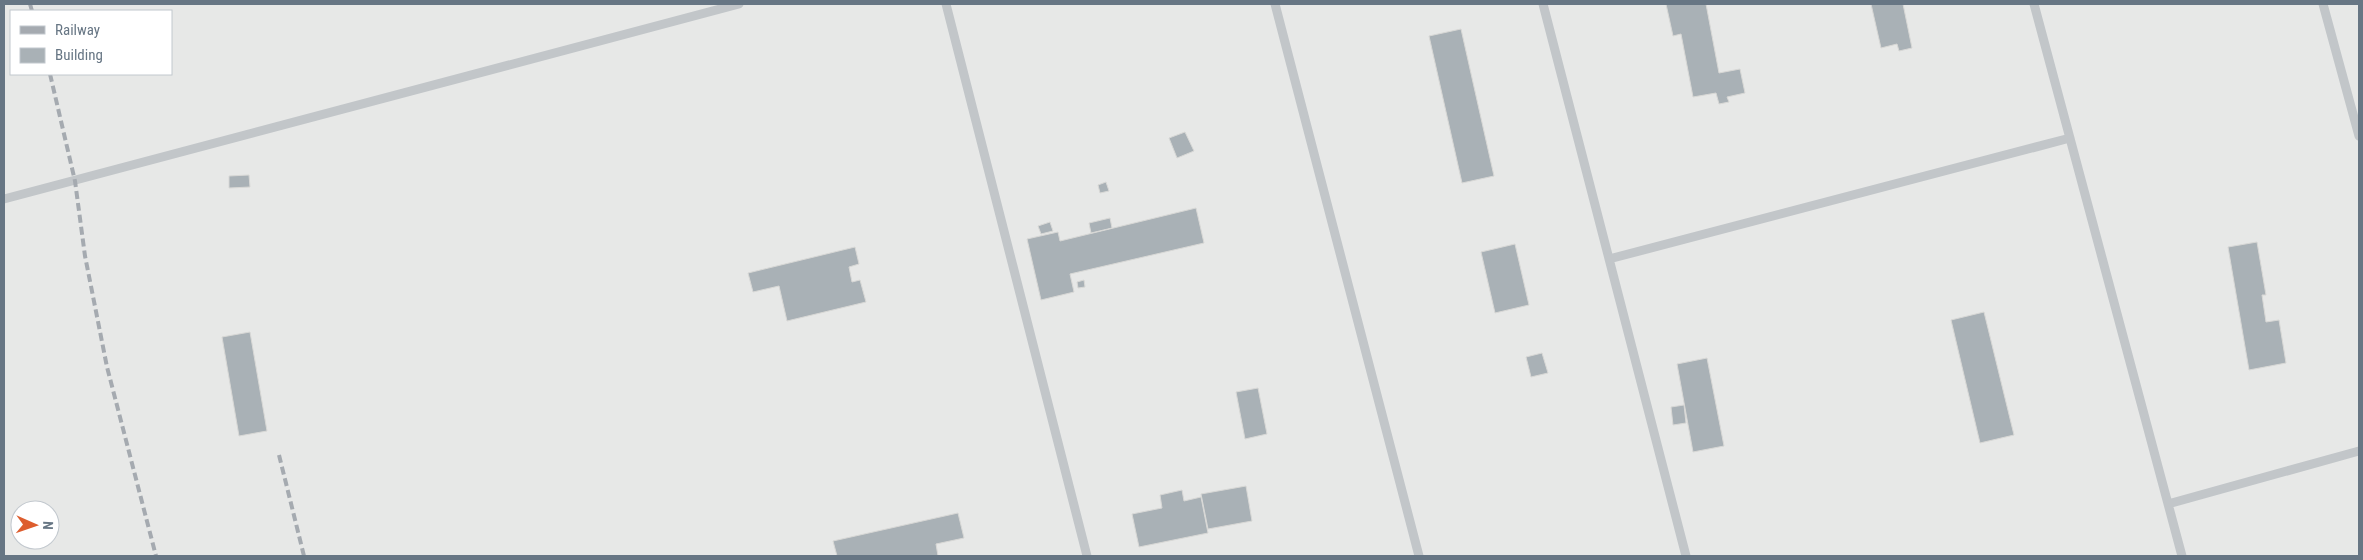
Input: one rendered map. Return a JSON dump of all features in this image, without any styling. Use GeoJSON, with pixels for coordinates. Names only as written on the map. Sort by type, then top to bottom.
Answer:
{"type":"FeatureCollection","features":[{"type":"Feature","properties":{"kind":"lane"},"geometry":{"type":"LineString","coordinates":[[4,199],[739,4]]}},
{"type":"Feature","properties":{"kind":"lane"},"geometry":{"type":"LineString","coordinates":[[946,4],[1087,556]]}},
{"type":"Feature","properties":{"kind":"lane"},"geometry":{"type":"LineString","coordinates":[[1275,4],[1419,556]]}},
{"type":"Feature","properties":{"kind":"lane"},"geometry":{"type":"LineString","coordinates":[[1543,4],[1686,556]]}},
{"type":"Feature","properties":{"kind":"lane"},"geometry":{"type":"LineString","coordinates":[[2034,4],[2182,556]]}},
{"type":"Feature","properties":{"kind":"lane"},"geometry":{"type":"LineString","coordinates":[[2323,4],[2359,136]]}},
{"type":"Feature","properties":{"kind":"lane"},"geometry":{"type":"LineString","coordinates":[[1609,260],[2070,138]]}},
{"type":"Feature","properties":{"kind":"lane"},"geometry":{"type":"LineString","coordinates":[[2168,504],[2359,451]]}},
{"type":"Feature","properties":{"kind":"shaded area"},"geometry":{"type":"Polygon","coordinates":[[[4,4],[2359,4],[2359,556],[4,556],[4,4]]]}},
{"type":"Feature","properties":{"kind":"building"},"geometry":{"type":"Polygon","coordinates":[[[1666,4],[1706,4],[1719,73],[1740,69],[1745,93],[1727,97],[1729,102],[1719,104],[1716,93],[1693,97],[1681,34],[1673,36],[1666,4]]]}},
{"type":"Feature","properties":{"kind":"building"},"geometry":{"type":"Polygon","coordinates":[[[1871,4],[1903,4],[1912,48],[1899,51],[1897,44],[1881,48],[1871,4]]]}},
{"type":"Feature","properties":{"kind":"building"},"geometry":{"type":"Polygon","coordinates":[[[1461,29],[1494,176],[1462,183],[1429,36],[1461,29]]]}},
{"type":"Feature","properties":{"kind":"building"},"geometry":{"type":"Polygon","coordinates":[[[1185,132],[1194,151],[1177,158],[1169,138],[1185,132]]]}},
{"type":"Feature","properties":{"kind":"building"},"geometry":{"type":"Polygon","coordinates":[[[249,175],[250,187],[229,188],[229,176],[249,175]]]}},
{"type":"Feature","properties":{"kind":"building"},"geometry":{"type":"Polygon","coordinates":[[[1106,182],[1109,191],[1100,193],[1098,185],[1106,182]]]}},
{"type":"Feature","properties":{"kind":"building"},"geometry":{"type":"Polygon","coordinates":[[[1196,208],[1204,243],[1070,274],[1074,292],[1041,300],[1027,239],[1058,232],[1060,241],[1196,208]]]}},
{"type":"Feature","properties":{"kind":"building"},"geometry":{"type":"Polygon","coordinates":[[[1110,218],[1112,228],[1091,233],[1089,223],[1110,218]]]}},
{"type":"Feature","properties":{"kind":"building"},"geometry":{"type":"Polygon","coordinates":[[[1050,222],[1053,231],[1041,234],[1038,226],[1050,222]]]}},
{"type":"Feature","properties":{"kind":"building"},"geometry":{"type":"Polygon","coordinates":[[[2257,242],[2266,295],[2262,295],[2266,322],[2279,320],[2286,363],[2249,370],[2228,247],[2257,242]]]}},
{"type":"Feature","properties":{"kind":"building"},"geometry":{"type":"Polygon","coordinates":[[[1515,244],[1529,305],[1495,313],[1481,252],[1515,244]]]}},
{"type":"Feature","properties":{"kind":"building"},"geometry":{"type":"Polygon","coordinates":[[[855,247],[859,264],[849,267],[852,282],[860,280],[866,302],[787,321],[779,286],[753,292],[748,273],[855,247]]]}},
{"type":"Feature","properties":{"kind":"building"},"geometry":{"type":"Polygon","coordinates":[[[1084,280],[1085,287],[1078,288],[1077,282],[1084,280]]]}},
{"type":"Feature","properties":{"kind":"building"},"geometry":{"type":"Polygon","coordinates":[[[1984,312],[2014,435],[1980,443],[1951,320],[1984,312]]]}},
{"type":"Feature","properties":{"kind":"building"},"geometry":{"type":"Polygon","coordinates":[[[250,332],[267,431],[239,436],[222,337],[250,332]]]}},
{"type":"Feature","properties":{"kind":"building"},"geometry":{"type":"Polygon","coordinates":[[[1542,353],[1548,373],[1531,377],[1526,357],[1542,353]]]}},
{"type":"Feature","properties":{"kind":"building"},"geometry":{"type":"Polygon","coordinates":[[[1707,358],[1724,446],[1693,452],[1677,364],[1707,358]]]}},
{"type":"Feature","properties":{"kind":"building"},"geometry":{"type":"Polygon","coordinates":[[[1258,388],[1267,434],[1245,439],[1236,392],[1258,388]]]}},
{"type":"Feature","properties":{"kind":"building"},"geometry":{"type":"Polygon","coordinates":[[[1684,405],[1686,423],[1673,425],[1671,407],[1684,405]]]}},
{"type":"Feature","properties":{"kind":"building"},"geometry":{"type":"Polygon","coordinates":[[[1246,486],[1252,521],[1208,529],[1201,494],[1246,486]]]}},
{"type":"Feature","properties":{"kind":"building"},"geometry":{"type":"Polygon","coordinates":[[[1182,490],[1184,501],[1201,497],[1208,533],[1139,547],[1132,514],[1162,508],[1160,495],[1182,490]]]}},
{"type":"Feature","properties":{"kind":"building"},"geometry":{"type":"Polygon","coordinates":[[[958,513],[964,538],[936,544],[938,556],[837,556],[833,541],[958,513]]]}},
{"type":"Feature","properties":{"kind":"railway"},"geometry":{"type":"LineString","coordinates":[[30,4],[32,10]]}},
{"type":"Feature","properties":{"kind":"railway"},"geometry":{"type":"LineString","coordinates":[[50,75],[75,181],[85,256],[107,367],[156,556]]}},
{"type":"Feature","properties":{"kind":"railway"},"geometry":{"type":"LineString","coordinates":[[279,455],[304,556]]}}]}
